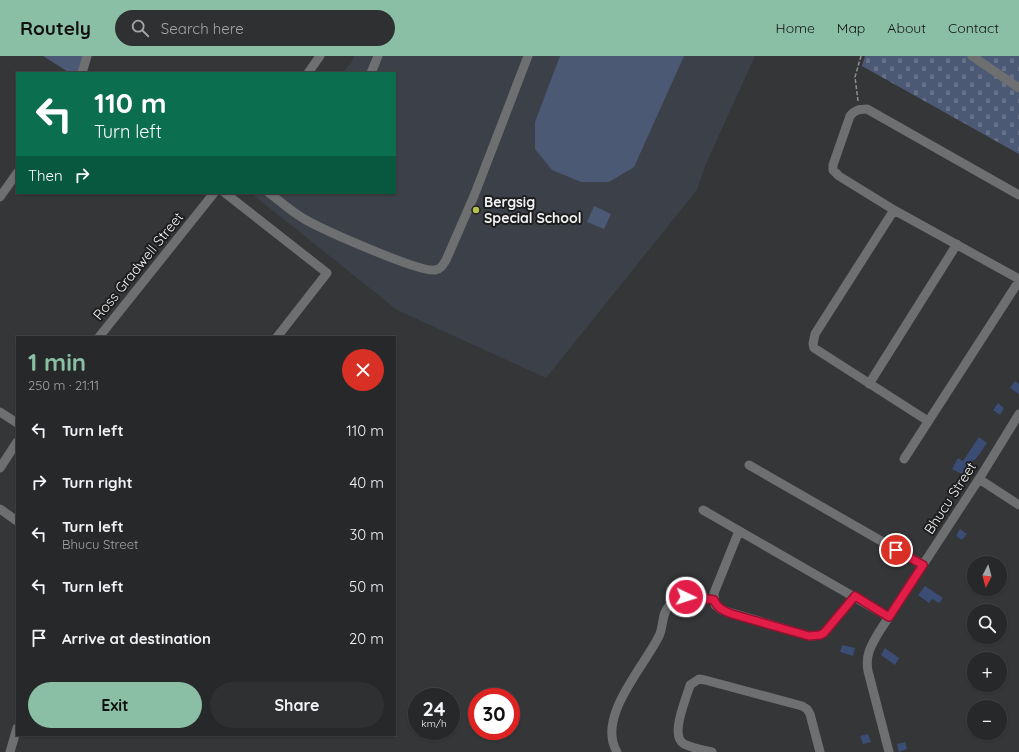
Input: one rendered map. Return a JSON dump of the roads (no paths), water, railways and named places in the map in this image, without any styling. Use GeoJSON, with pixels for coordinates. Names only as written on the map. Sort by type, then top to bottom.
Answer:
{"type":"FeatureCollection","features":[{"type":"Feature","properties":{"kind":"street"},"geometry":{"type":"LineString","coordinates":[[82,72],[87,56]]}},
{"type":"Feature","properties":{"kind":"street"},"geometry":{"type":"LineString","coordinates":[[309,72],[320,56]]}},
{"type":"Feature","properties":{"kind":"street"},"geometry":{"type":"LineString","coordinates":[[371,72],[378,56]]}},
{"type":"Feature","properties":{"kind":"street"},"geometry":{"type":"LineString","coordinates":[[270,194],[298,216],[330,232],[405,263],[427,270],[442,268],[474,196],[528,56]]}},
{"type":"Feature","properties":{"kind":"street"},"geometry":{"type":"LineString","coordinates":[[972,56],[1019,88]]}},
{"type":"Feature","properties":{"kind":"street"},"geometry":{"type":"LineString","coordinates":[[904,459],[1019,280],[894,210],[839,176],[833,170],[834,159],[850,116],[860,109],[867,109],[1019,195]]}},
{"type":"Feature","properties":{"kind":"street"},"geometry":{"type":"LineString","coordinates":[[0,197],[16,174]]}},
{"type":"Feature","properties":{"kind":"street","name":"Ross Gradwell Street"},"geometry":{"type":"LineString","coordinates":[[100,336],[213,194]]}},
{"type":"Feature","properties":{"kind":"street"},"geometry":{"type":"LineString","coordinates":[[226,194],[327,273],[278,336]]}},
{"type":"Feature","properties":{"kind":"street"},"geometry":{"type":"LineString","coordinates":[[894,210],[815,334],[813,340],[814,348],[928,421]]}},
{"type":"Feature","properties":{"kind":"street"},"geometry":{"type":"LineString","coordinates":[[869,384],[957,244]]}},
{"type":"Feature","properties":{"kind":"street"},"geometry":{"type":"LineString","coordinates":[[0,412],[16,422]]}},
{"type":"Feature","properties":{"kind":"street","name":"Bhucu Street"},"geometry":{"type":"LineString","coordinates":[[888,752],[866,661],[872,644],[1018,419]]}},
{"type":"Feature","properties":{"kind":"street"},"geometry":{"type":"LineString","coordinates":[[0,468],[16,444]]}},
{"type":"Feature","properties":{"kind":"street"},"geometry":{"type":"LineString","coordinates":[[749,465],[923,565]]}},
{"type":"Feature","properties":{"kind":"street"},"geometry":{"type":"LineString","coordinates":[[979,479],[1019,505]]}},
{"type":"Feature","properties":{"kind":"street"},"geometry":{"type":"LineString","coordinates":[[0,509],[16,520]]}},
{"type":"Feature","properties":{"kind":"street"},"geometry":{"type":"LineString","coordinates":[[703,510],[855,596],[889,617]]}},
{"type":"Feature","properties":{"kind":"street"},"geometry":{"type":"LineString","coordinates":[[739,531],[714,593],[715,605],[722,610],[809,636],[815,636],[824,633],[855,596]]}},
{"type":"Feature","properties":{"kind":"street"},"geometry":{"type":"LineString","coordinates":[[617,752],[612,738],[614,717],[624,694],[659,636],[667,609],[674,602],[690,596],[714,600]]}},
{"type":"Feature","properties":{"kind":"street"},"geometry":{"type":"LineString","coordinates":[[712,752],[684,744],[678,736],[678,727],[690,685],[699,679],[802,706],[810,714],[820,752]]}},
{"type":"Feature","properties":{"kind":"street"},"geometry":{"type":"LineString","coordinates":[[10,752],[16,731]]}},
{"type":"Feature","properties":{"kind":"place","name":"Bergsig Special School"},"geometry":{"type":"Point","coordinates":[476,210]}}]}
